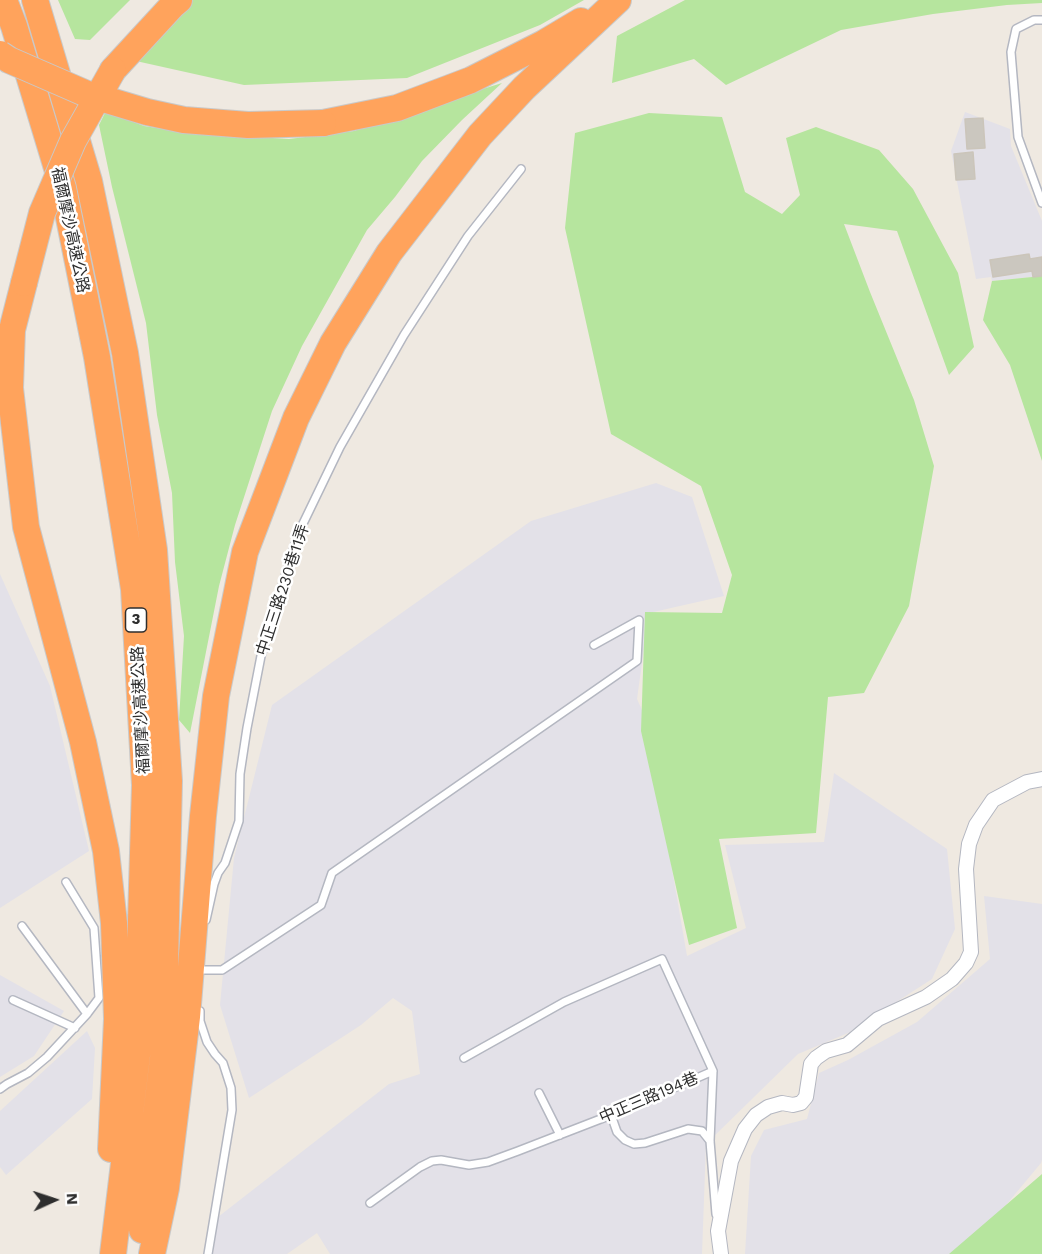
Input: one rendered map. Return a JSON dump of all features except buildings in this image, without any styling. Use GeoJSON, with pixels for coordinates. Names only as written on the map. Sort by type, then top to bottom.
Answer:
{"type":"FeatureCollection","features":[{"type":"Feature","properties":{"kind":"highway","name":"福爾摩沙高速公路"},"geometry":{"type":"LineString","coordinates":[[4,0],[63,188],[97,357],[134,589],[145,785],[138,1045],[113,1254]]}},
{"type":"Feature","properties":{"kind":"highway","name":"福爾摩沙高速公路"},"geometry":{"type":"LineString","coordinates":[[35,0],[89,181],[125,353],[154,550],[169,781],[163,1058],[139,1254]]}},
{"type":"Feature","properties":{"kind":"highway"},"geometry":{"type":"LineString","coordinates":[[105,1254],[117,1019],[114,922],[106,851],[83,742],[26,527],[10,388],[12,330],[42,213],[73,141],[113,70],[179,0]]}},
{"type":"Feature","properties":{"kind":"highway"},"geometry":{"type":"LineString","coordinates":[[0,54],[87,94],[174,118],[248,125],[323,123],[397,108],[471,80],[543,43],[617,0]]}},
{"type":"Feature","properties":{"kind":"highway"},"geometry":{"type":"LineString","coordinates":[[152,1254],[166,1188],[187,1017],[203,816],[216,696],[245,552],[296,418],[333,343],[389,253],[480,135],[524,88],[617,0]]}},
{"type":"Feature","properties":{"kind":"street"},"geometry":{"type":"LineString","coordinates":[[722,1254],[718,1231],[731,1161],[745,1129],[768,1107],[782,1103],[793,1105],[801,1103],[806,1097],[811,1064],[816,1058],[826,1051],[847,1045],[878,1019],[926,997],[952,979],[966,963],[971,952],[966,869],[969,844],[976,825],[993,800],[1027,782],[1042,779]]}},
{"type":"Feature","properties":{"kind":"lane"},"geometry":{"type":"LineString","coordinates":[[1042,20],[1034,20],[1016,29],[1011,52],[1018,137],[1042,203]]}},
{"type":"Feature","properties":{"kind":"lane","name":"中正三路230巷11弄"},"geometry":{"type":"LineString","coordinates":[[205,931],[214,884],[225,863],[239,821],[240,774],[261,656],[298,534],[340,447],[404,335],[468,236],[521,170]]}},
{"type":"Feature","properties":{"kind":"lane"},"geometry":{"type":"LineString","coordinates":[[202,970],[222,970],[321,905],[333,873],[637,661],[639,620],[594,645]]}},
{"type":"Feature","properties":{"kind":"lane"},"geometry":{"type":"LineString","coordinates":[[0,1089],[28,1073],[47,1058],[99,998],[94,927],[66,882]]}},
{"type":"Feature","properties":{"kind":"lane"},"geometry":{"type":"LineString","coordinates":[[22,926],[87,1014]]}},
{"type":"Feature","properties":{"kind":"lane","name":"中正三路194巷"},"geometry":{"type":"LineString","coordinates":[[370,1203],[432,1161],[470,1165],[488,1162],[611,1115],[713,1071],[662,959],[564,1002],[464,1058]]}},
{"type":"Feature","properties":{"kind":"lane"},"geometry":{"type":"LineString","coordinates":[[201,981],[203,960]]}},
{"type":"Feature","properties":{"kind":"lane"},"geometry":{"type":"LineString","coordinates":[[13,1000],[75,1028]]}},
{"type":"Feature","properties":{"kind":"lane"},"geometry":{"type":"LineString","coordinates":[[200,1002],[200,1021],[207,1042],[223,1063],[231,1088],[232,1110],[208,1254]]}},
{"type":"Feature","properties":{"kind":"lane"},"geometry":{"type":"LineString","coordinates":[[713,1071],[710,1141],[718,1231]]}},
{"type":"Feature","properties":{"kind":"lane"},"geometry":{"type":"LineString","coordinates":[[539,1093],[560,1135]]}},
{"type":"Feature","properties":{"kind":"lane"},"geometry":{"type":"LineString","coordinates":[[611,1115],[617,1132],[625,1140],[634,1144],[645,1143],[688,1129],[702,1131],[710,1141]]}},
{"type":"Feature","properties":{"kind":"shaded area"},"geometry":{"type":"Polygon","coordinates":[[[965,112],[1010,129],[1011,146],[1042,221],[1042,276],[992,281],[991,277],[976,279],[951,151],[965,112]]]}},
{"type":"Feature","properties":{"kind":"shaded area"},"geometry":{"type":"Polygon","coordinates":[[[656,483],[692,497],[724,596],[649,613],[637,699],[670,772],[667,840],[687,956],[746,928],[725,845],[824,842],[834,773],[947,849],[955,929],[932,979],[848,1033],[798,1054],[706,1144],[702,1254],[330,1254],[317,1233],[287,1254],[213,1254],[218,1217],[389,1084],[420,1074],[412,1011],[393,998],[361,1025],[249,1098],[220,1005],[234,858],[272,705],[531,521],[656,483]]]}},
{"type":"Feature","properties":{"kind":"shaded area"},"geometry":{"type":"Polygon","coordinates":[[[0,574],[50,686],[89,851],[0,908],[0,574]]]}},
{"type":"Feature","properties":{"kind":"shaded area"},"geometry":{"type":"Polygon","coordinates":[[[984,896],[1042,904],[1041,1163],[971,1247],[955,1254],[745,1254],[751,1156],[764,1130],[807,1119],[819,1073],[848,1060],[917,1022],[990,959],[984,896]]]}},
{"type":"Feature","properties":{"kind":"shaded area"},"geometry":{"type":"Polygon","coordinates":[[[0,975],[64,1011],[34,1056],[0,1077],[0,975]]]}},
{"type":"Feature","properties":{"kind":"shaded area"},"geometry":{"type":"Polygon","coordinates":[[[87,1031],[95,1048],[92,1099],[6,1175],[0,1167],[0,1111],[87,1031]]]}},
{"type":"Feature","properties":{"kind":"green space"},"geometry":{"type":"Polygon","coordinates":[[[58,0],[130,0],[90,40],[75,39],[58,0]]]}},
{"type":"Feature","properties":{"kind":"green space"},"geometry":{"type":"Polygon","coordinates":[[[178,0],[584,0],[540,25],[407,78],[244,85],[127,59],[178,0]]]}},
{"type":"Feature","properties":{"kind":"green space"},"geometry":{"type":"Polygon","coordinates":[[[685,0],[1042,0],[1042,3],[933,14],[841,30],[726,85],[694,59],[612,83],[617,36],[685,0]]]}},
{"type":"Feature","properties":{"kind":"green space"},"geometry":{"type":"Polygon","coordinates":[[[502,83],[422,161],[367,230],[302,346],[272,411],[235,525],[219,586],[190,733],[179,720],[184,636],[175,562],[172,493],[157,415],[146,323],[99,125],[106,111],[144,126],[190,133],[289,139],[354,131],[502,83]]]}},
{"type":"Feature","properties":{"kind":"green space"},"geometry":{"type":"Polygon","coordinates":[[[649,113],[722,117],[745,192],[782,214],[800,195],[786,138],[816,127],[879,150],[913,189],[958,273],[974,347],[949,375],[897,231],[844,224],[914,400],[934,466],[909,606],[864,693],[828,697],[816,833],[719,839],[737,928],[689,945],[641,731],[645,612],[722,613],[732,575],[701,486],[611,434],[565,228],[575,133],[649,113]]]}},
{"type":"Feature","properties":{"kind":"green space"},"geometry":{"type":"Polygon","coordinates":[[[1042,276],[1042,461],[1010,365],[983,320],[992,281],[1042,276]]]}},
{"type":"Feature","properties":{"kind":"green space"},"geometry":{"type":"Polygon","coordinates":[[[1042,1174],[1042,1254],[949,1254],[1042,1174]]]}}]}
